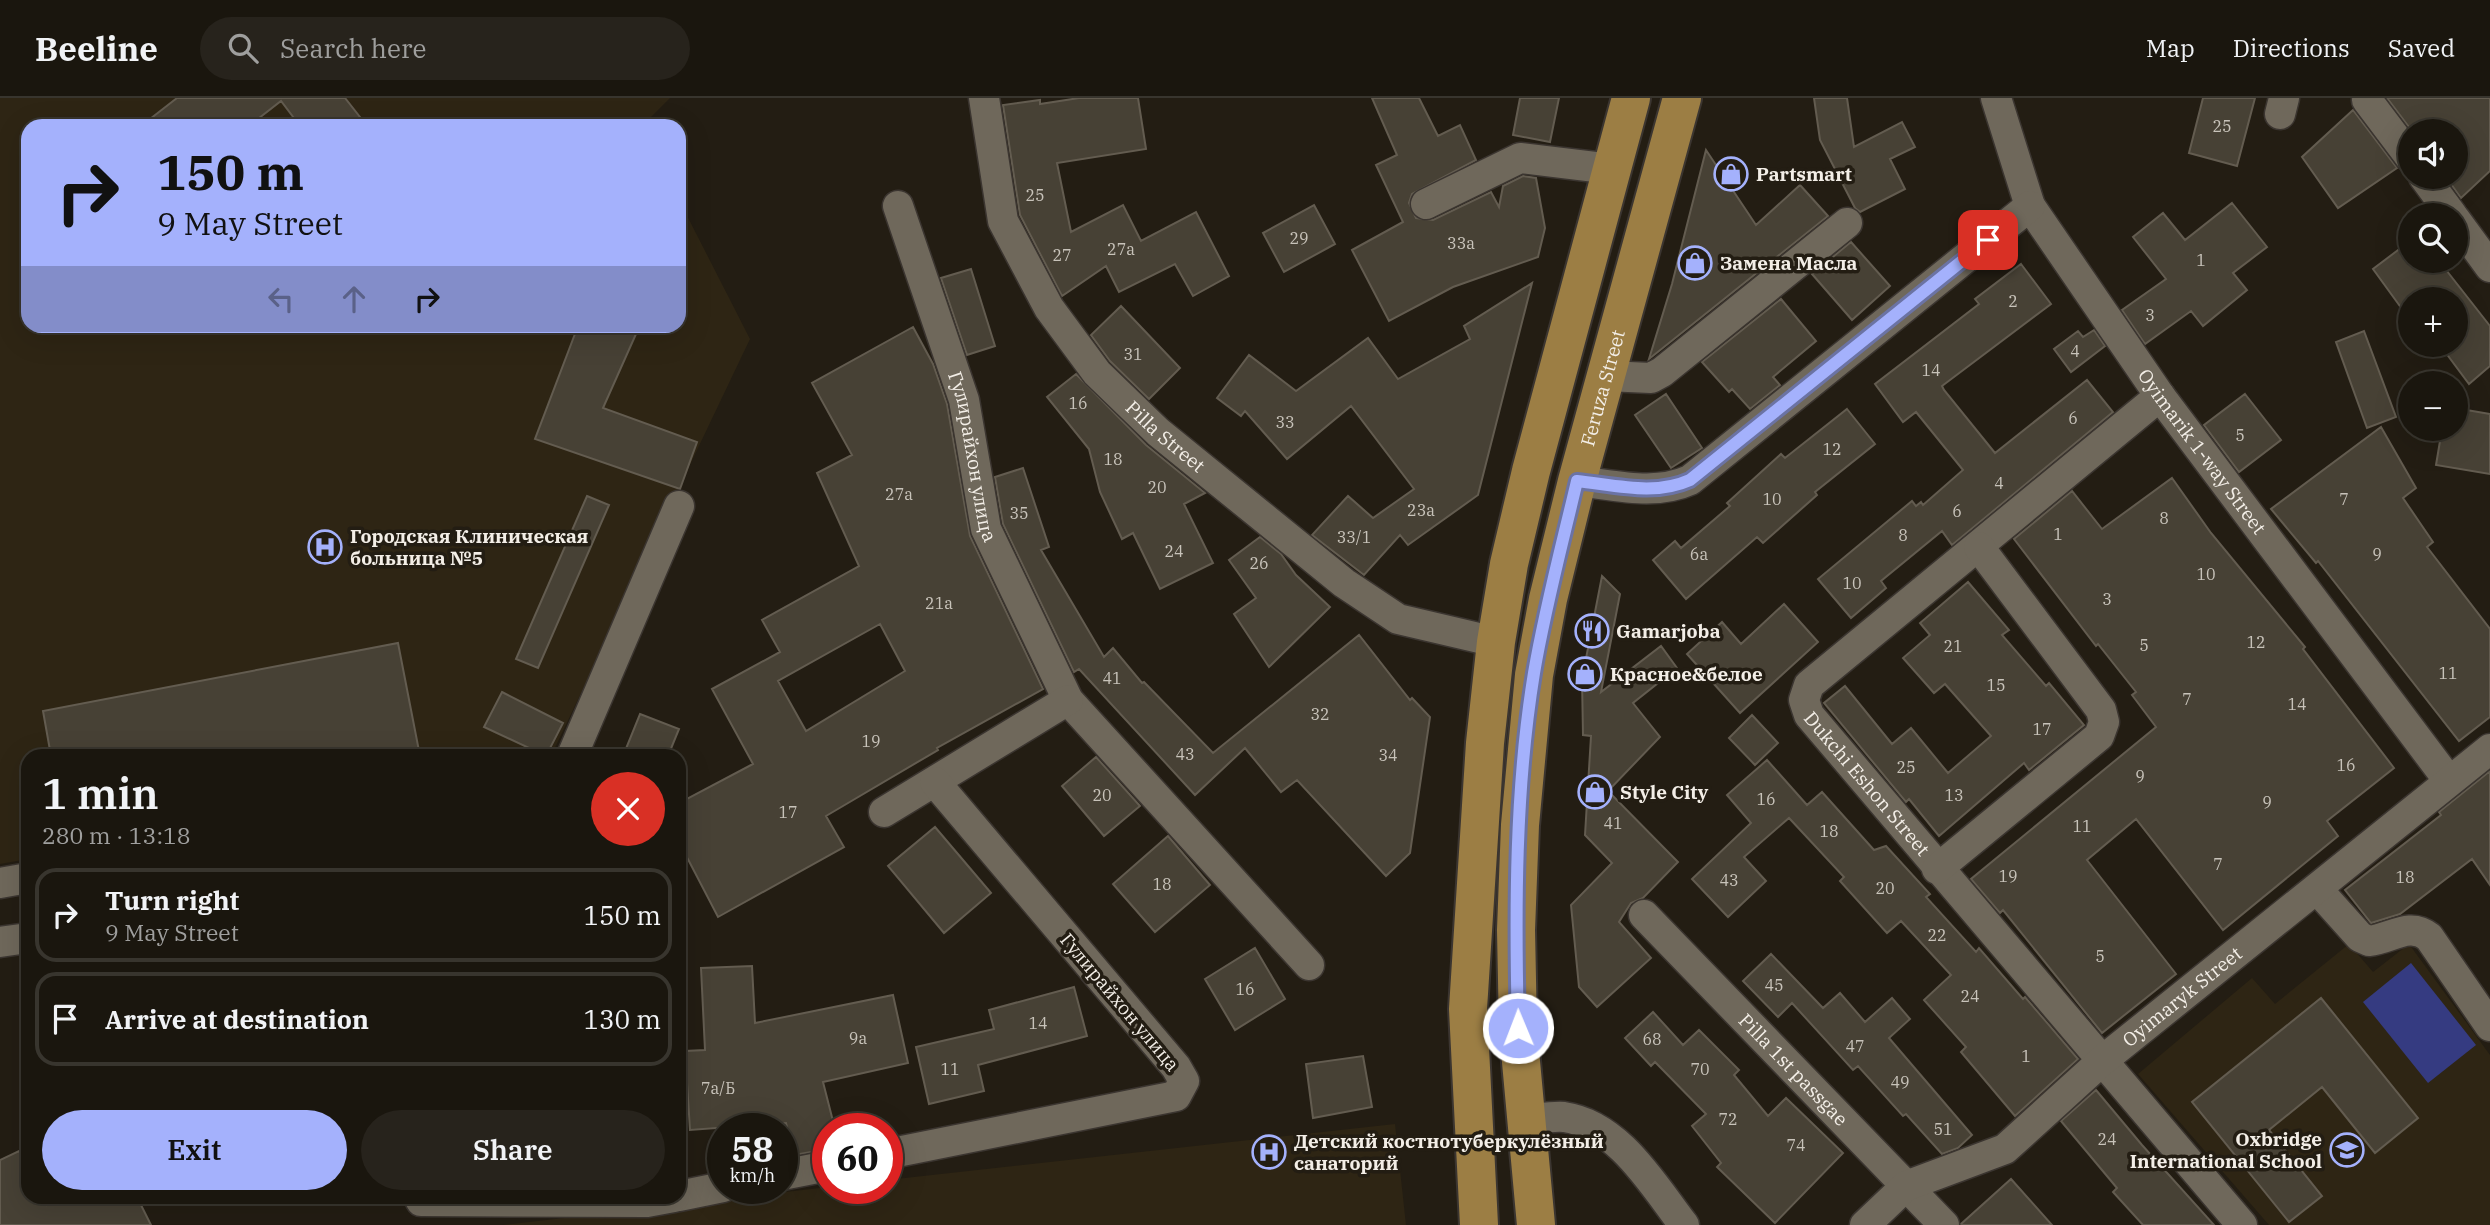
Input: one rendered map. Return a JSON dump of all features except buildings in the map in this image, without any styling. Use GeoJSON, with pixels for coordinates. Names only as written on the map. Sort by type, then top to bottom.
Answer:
{"type":"FeatureCollection","features":[{"type":"Feature","properties":{"kind":"main road"},"geometry":{"type":"LineString","coordinates":[[1479,1225],[1468,1009],[1485,743],[1496,642],[1531,471],[1629,98]]}},
{"type":"Feature","properties":{"kind":"main road","name":"Feruza Street"},"geometry":{"type":"LineString","coordinates":[[1536,1225],[1518,1028],[1516,930],[1534,675],[1548,599],[1577,481],[1682,98]]}},
{"type":"Feature","properties":{"kind":"main road"},"geometry":{"type":"LineString","coordinates":[[1612,169],[1624,159],[1639,156],[1653,164],[1660,179]]}},
{"type":"Feature","properties":{"kind":"street","name":"Pilla Street"},"geometry":{"type":"LineString","coordinates":[[984,98],[1003,221],[1049,308],[1097,373],[1158,432],[1344,583],[1398,619],[1496,642]]}},
{"type":"Feature","properties":{"kind":"street","name":"Oyimarik 1-way Street"},"geometry":{"type":"LineString","coordinates":[[1996,98],[2030,206],[2160,396],[2449,781]]}},
{"type":"Feature","properties":{"kind":"street"},"geometry":{"type":"LineString","coordinates":[[2367,100],[2398,141]]}},
{"type":"Feature","properties":{"kind":"street"},"geometry":{"type":"LineString","coordinates":[[1426,204],[1520,158],[1612,169]]}},
{"type":"Feature","properties":{"kind":"street","name":"Гулирайхон улица"},"geometry":{"type":"LineString","coordinates":[[898,206],[964,400],[986,529],[1068,700],[1309,965]]}},
{"type":"Feature","properties":{"kind":"street"},"geometry":{"type":"LineString","coordinates":[[1577,481],[1654,489],[1673,488],[1690,480],[2030,206]]}},
{"type":"Feature","properties":{"kind":"street"},"geometry":{"type":"LineString","coordinates":[[1606,376],[1651,378],[1661,372],[1847,223]]}},
{"type":"Feature","properties":{"kind":"street"},"geometry":{"type":"LineString","coordinates":[[2468,236],[2490,267]]}},
{"type":"Feature","properties":{"kind":"street","name":"Dukchi Eshon Street"},"geometry":{"type":"LineString","coordinates":[[2160,396],[1809,685],[1804,700],[1809,715],[1937,869],[2242,1225]]}},
{"type":"Feature","properties":{"kind":"street"},"geometry":{"type":"LineString","coordinates":[[575,749],[679,506]]}},
{"type":"Feature","properties":{"kind":"street"},"geometry":{"type":"LineString","coordinates":[[1937,869],[2098,736],[2104,722],[2101,710],[1979,547]]}},
{"type":"Feature","properties":{"kind":"street"},"geometry":{"type":"LineString","coordinates":[[884,811],[1068,700]]}},
{"type":"Feature","properties":{"kind":"street","name":"Oyimaryk Street"},"geometry":{"type":"LineString","coordinates":[[1865,1225],[1906,1186],[2005,1149],[2103,1060],[2490,748]]}},
{"type":"Feature","properties":{"kind":"street","name":"Гулирайхон улица"},"geometry":{"type":"LineString","coordinates":[[903,1151],[1176,1096],[1184,1081],[1167,1056],[935,782]]}},
{"type":"Feature","properties":{"kind":"street"},"geometry":{"type":"LineString","coordinates":[[0,883],[21,879]]}},
{"type":"Feature","properties":{"kind":"street"},"geometry":{"type":"LineString","coordinates":[[2316,890],[2360,937],[2369,941],[2409,929],[2420,929],[2430,937],[2490,1026]]}},
{"type":"Feature","properties":{"kind":"street","name":"Pilla 1st passgae"},"geometry":{"type":"LineString","coordinates":[[1644,915],[1944,1225]]}},
{"type":"Feature","properties":{"kind":"street"},"geometry":{"type":"LineString","coordinates":[[0,942],[21,939]]}},
{"type":"Feature","properties":{"kind":"street"},"geometry":{"type":"LineString","coordinates":[[1525,1120],[1562,1117],[1598,1130],[1630,1156],[1684,1225]]}},
{"type":"Feature","properties":{"kind":"street"},"geometry":{"type":"LineString","coordinates":[[686,1198],[707,1192]]}},
{"type":"Feature","properties":{"kind":"street"},"geometry":{"type":"LineString","coordinates":[[420,1208],[661,1205]]}},
{"type":"Feature","properties":{"kind":"shaded area","name":"Городская Клиническая больница №5"},"geometry":{"type":"Polygon","coordinates":[[[0,98],[670,98],[649,119],[21,119],[21,333],[686,333],[686,214],[750,339],[554,749],[21,749],[21,860],[0,864],[0,98]]]}},
{"type":"Feature","properties":{"kind":"shaded area","name":"Oxbridge International School"},"geometry":{"type":"Polygon","coordinates":[[[2349,944],[2373,972],[2409,944],[2490,1055],[2490,1225],[2269,1225],[2138,1074],[2252,978],[2275,1004],[2349,944]]]}},
{"type":"Feature","properties":{"kind":"shaded area"},"geometry":{"type":"Polygon","coordinates":[[[2411,963],[2476,1045],[2428,1083],[2363,1002],[2411,963]]]}},
{"type":"Feature","properties":{"kind":"shaded area","name":"Детский костнотуберкулёзный санаторий"},"geometry":{"type":"Polygon","coordinates":[[[1395,1124],[1406,1225],[503,1225],[707,1201],[707,1204],[798,1204],[798,1191],[812,1189],[812,1204],[903,1204],[903,1178],[1395,1124]]]}},
{"type":"Feature","properties":{"kind":"place","name":"Partsmart"},"geometry":{"type":"Point","coordinates":[1731,174]}},
{"type":"Feature","properties":{"kind":"place","name":"Замена Масла"},"geometry":{"type":"Point","coordinates":[1695,263]}},
{"type":"Feature","properties":{"kind":"place","name":"Городская Клиническая больница №5"},"geometry":{"type":"Point","coordinates":[325,547]}},
{"type":"Feature","properties":{"kind":"place","name":"Gamarjoba"},"geometry":{"type":"Point","coordinates":[1592,631]}},
{"type":"Feature","properties":{"kind":"place","name":"Красное&белое"},"geometry":{"type":"Point","coordinates":[1585,674]}},
{"type":"Feature","properties":{"kind":"place","name":"Style City"},"geometry":{"type":"Point","coordinates":[1595,792]}},
{"type":"Feature","properties":{"kind":"place","name":"Oxbridge International School"},"geometry":{"type":"Point","coordinates":[2347,1150]}},
{"type":"Feature","properties":{"kind":"place","name":"Детский костнотуберкулёзный санаторий"},"geometry":{"type":"Point","coordinates":[1269,1152]}},
{"type":"Feature","properties":{"kind":"route"},"geometry":{"type":"LineString","coordinates":[[1518,1028],[1516,930],[1520,825],[1534,675],[1548,599],[1577,481],[1654,489],[1673,488],[1690,480],[1988,240]]}}]}
